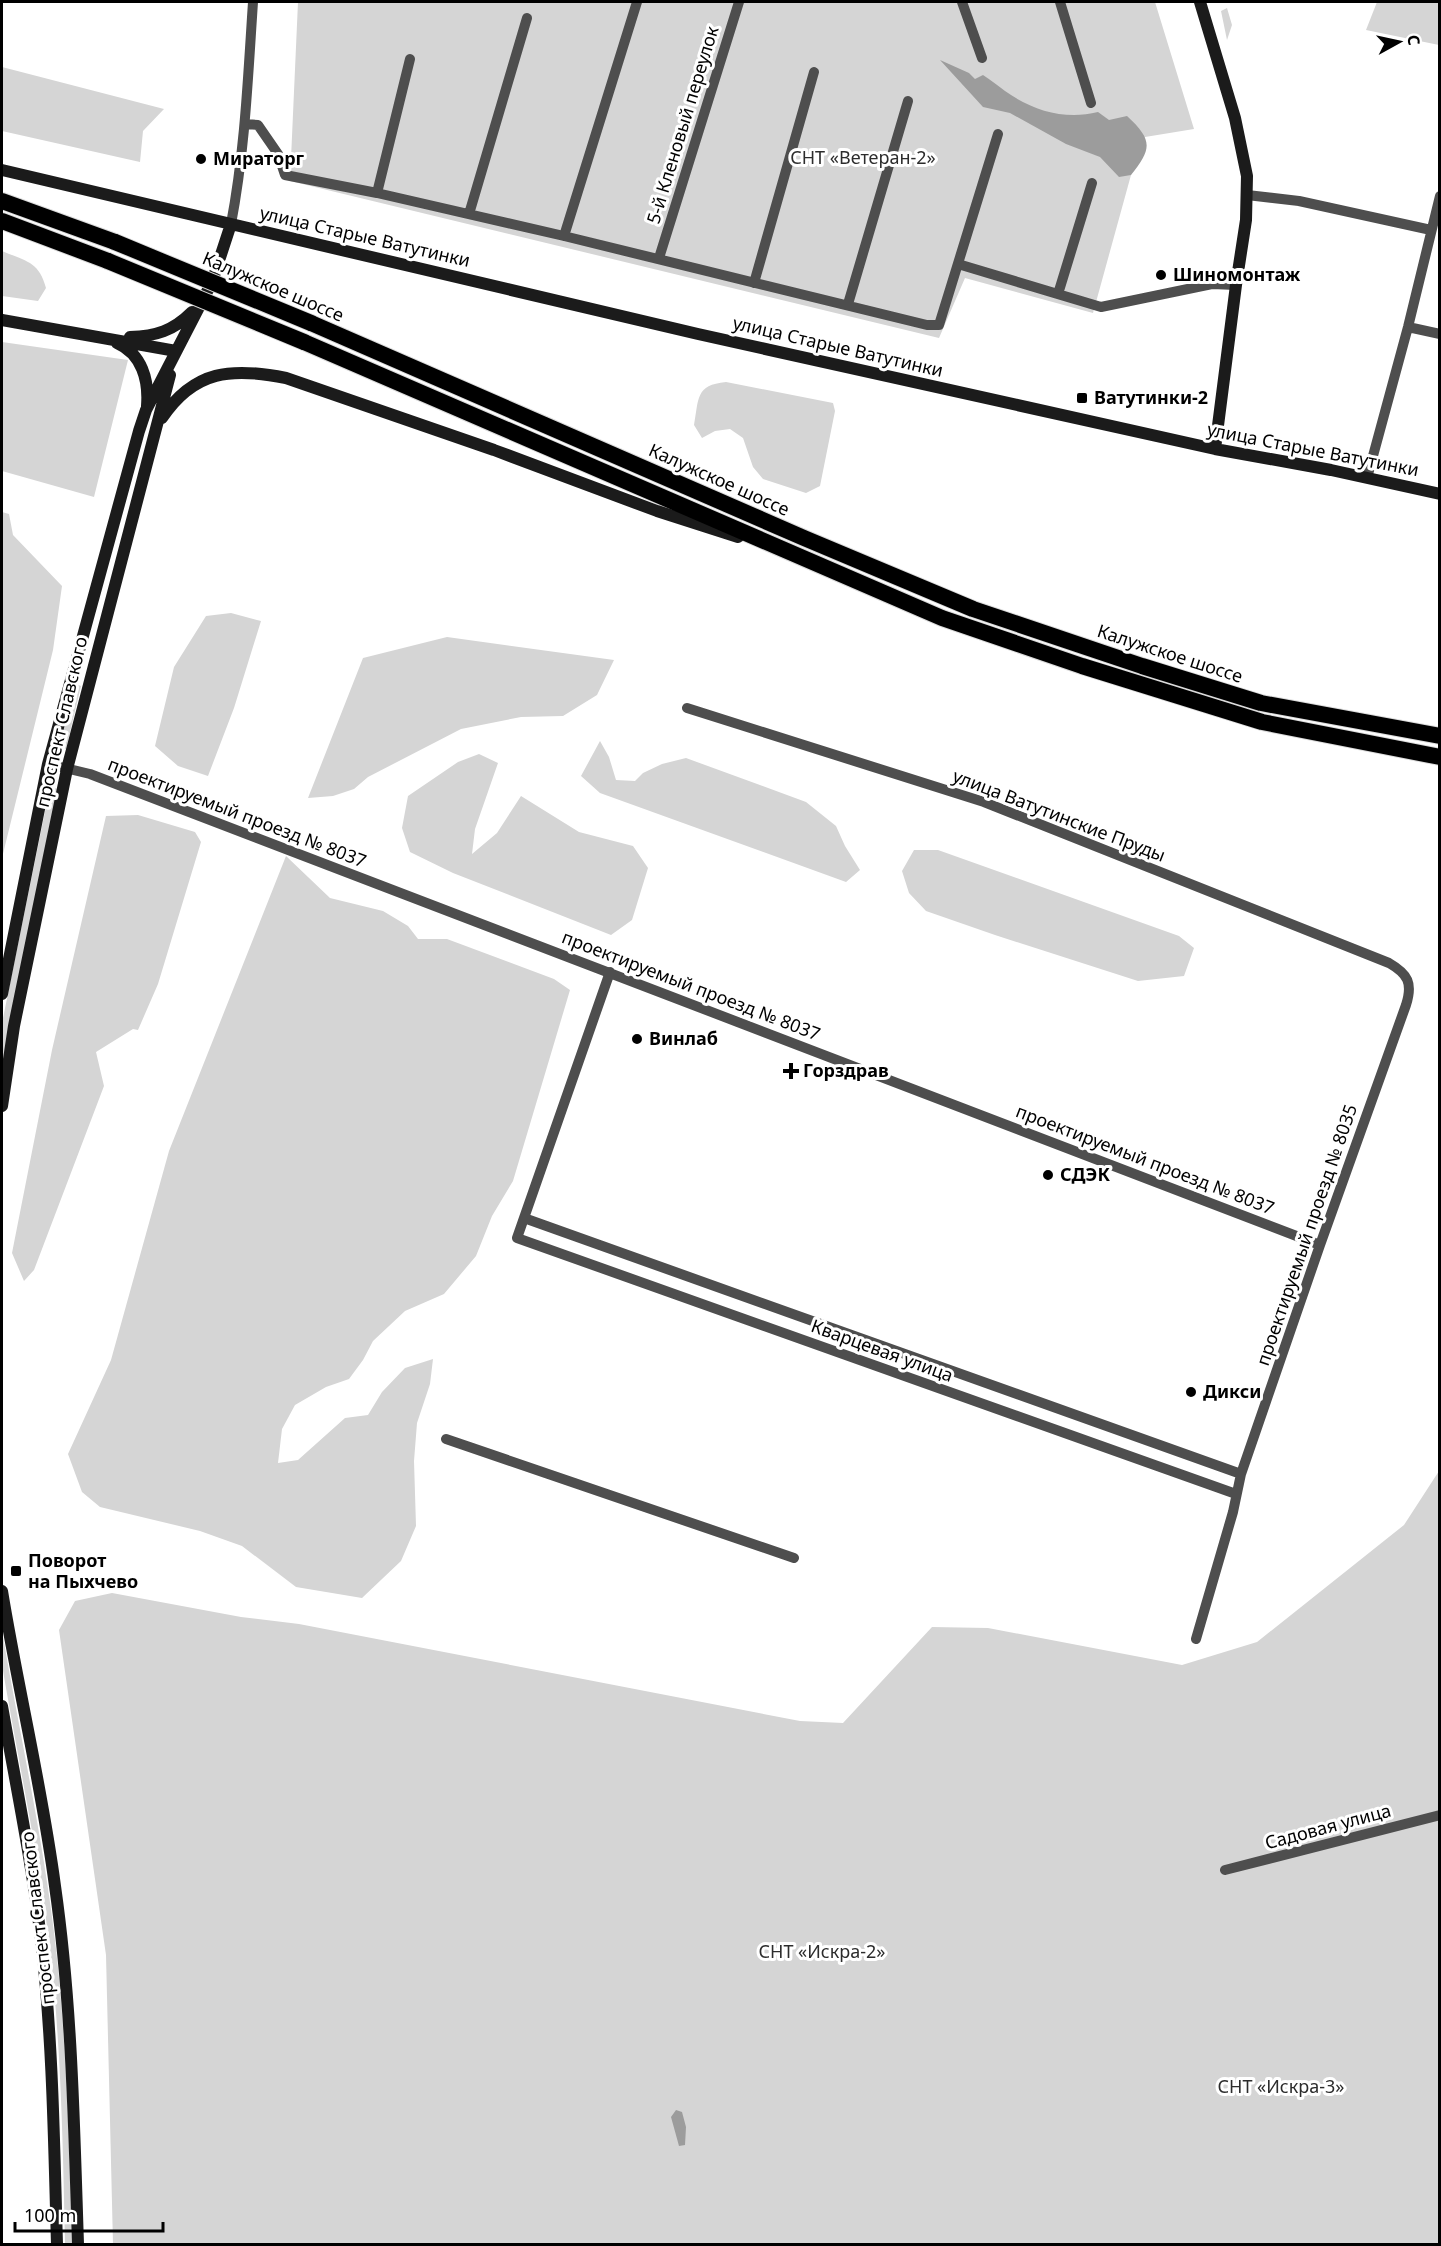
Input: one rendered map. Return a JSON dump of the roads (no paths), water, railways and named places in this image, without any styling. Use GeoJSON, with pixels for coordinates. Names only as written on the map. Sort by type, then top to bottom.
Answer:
{"type":"FeatureCollection","features":[{"type":"Feature","properties":{"kind":"highway","name":"Калужское шоссе"},"geometry":{"type":"LineString","coordinates":[[2,201],[115,242],[311,323],[804,538],[973,609],[1261,703],[1440,736]]}},
{"type":"Feature","properties":{"kind":"highway","name":"Калужское шоссе"},"geometry":{"type":"LineString","coordinates":[[2,221],[108,261],[304,342],[942,618],[1082,666],[1262,722],[1440,757]]}},
{"type":"Feature","properties":{"kind":"main road"},"geometry":{"type":"LineString","coordinates":[[1200,2],[1234,118],[1247,176],[1246,220],[1215,449]]}},
{"type":"Feature","properties":{"kind":"main road"},"geometry":{"type":"LineString","coordinates":[[2,170],[231,224]]}},
{"type":"Feature","properties":{"kind":"main road","name":"проспект Славского"},"geometry":{"type":"LineString","coordinates":[[2,994],[48,764],[146,410],[216,271],[231,224]]}},
{"type":"Feature","properties":{"kind":"main road","name":"улица Старые Ватутинки"},"geometry":{"type":"LineString","coordinates":[[231,224],[698,334],[1215,449],[1440,494]]}},
{"type":"Feature","properties":{"kind":"main road"},"geometry":{"type":"LineString","coordinates":[[102,337],[153,336],[169,331],[201,303]]}},
{"type":"Feature","properties":{"kind":"main road"},"geometry":{"type":"LineString","coordinates":[[2,320],[176,351]]}},
{"type":"Feature","properties":{"kind":"main road"},"geometry":{"type":"LineString","coordinates":[[102,337],[125,347],[142,366],[148,393],[146,410]]}},
{"type":"Feature","properties":{"kind":"main road","name":"проспект Славского"},"geometry":{"type":"LineString","coordinates":[[2,1106],[14,1026],[67,769],[176,351]]}},
{"type":"Feature","properties":{"kind":"main road"},"geometry":{"type":"LineString","coordinates":[[156,427],[173,402],[197,383],[216,376],[238,372],[259,372],[286,378],[494,450],[657,511],[795,556]]}},
{"type":"Feature","properties":{"kind":"main road","name":"проспект Славского"},"geometry":{"type":"LineString","coordinates":[[2,1591],[44,1821],[63,1946],[75,2131],[78,2244]]}},
{"type":"Feature","properties":{"kind":"main road","name":"проспект Славского"},"geometry":{"type":"LineString","coordinates":[[2,1706],[34,1886],[42,1949],[54,2130],[57,2244]]}},
{"type":"Feature","properties":{"kind":"street"},"geometry":{"type":"LineString","coordinates":[[231,224],[239,180],[245,124],[253,2]]}},
{"type":"Feature","properties":{"kind":"street"},"geometry":{"type":"LineString","coordinates":[[564,236],[637,2]]}},
{"type":"Feature","properties":{"kind":"street","name":"5-й Кленовый переулок"},"geometry":{"type":"LineString","coordinates":[[658,258],[739,2]]}},
{"type":"Feature","properties":{"kind":"street"},"geometry":{"type":"LineString","coordinates":[[962,2],[982,58]]}},
{"type":"Feature","properties":{"kind":"street"},"geometry":{"type":"LineString","coordinates":[[1060,2],[1091,104]]}},
{"type":"Feature","properties":{"kind":"street"},"geometry":{"type":"LineString","coordinates":[[469,214],[527,18]]}},
{"type":"Feature","properties":{"kind":"street"},"geometry":{"type":"LineString","coordinates":[[377,193],[410,59]]}},
{"type":"Feature","properties":{"kind":"street"},"geometry":{"type":"LineString","coordinates":[[754,283],[814,72]]}},
{"type":"Feature","properties":{"kind":"street"},"geometry":{"type":"LineString","coordinates":[[848,304],[908,101]]}},
{"type":"Feature","properties":{"kind":"street"},"geometry":{"type":"LineString","coordinates":[[245,124],[258,125],[269,138],[278,154],[285,175],[469,214],[911,321],[939,325],[998,134]]}},
{"type":"Feature","properties":{"kind":"street"},"geometry":{"type":"LineString","coordinates":[[1058,294],[1092,183]]}},
{"type":"Feature","properties":{"kind":"street"},"geometry":{"type":"LineString","coordinates":[[1247,195],[1299,201],[1431,230]]}},
{"type":"Feature","properties":{"kind":"street"},"geometry":{"type":"LineString","coordinates":[[1367,478],[1408,327],[1440,196]]}},
{"type":"Feature","properties":{"kind":"street"},"geometry":{"type":"LineString","coordinates":[[958,264],[1101,307],[1212,284],[1236,285]]}},
{"type":"Feature","properties":{"kind":"street"},"geometry":{"type":"LineString","coordinates":[[1408,327],[1440,333]]}},
{"type":"Feature","properties":{"kind":"street","name":"улица Ватутинские Пруды"},"geometry":{"type":"LineString","coordinates":[[687,708],[984,802],[1389,963],[1400,969],[1408,980]]}},
{"type":"Feature","properties":{"kind":"street","name":"проектируемый проезд № 8037"},"geometry":{"type":"LineString","coordinates":[[48,764],[90,774],[1320,1245]]}},
{"type":"Feature","properties":{"kind":"street"},"geometry":{"type":"LineString","coordinates":[[524,1218],[610,972]]}},
{"type":"Feature","properties":{"kind":"street","name":"проектируемый проезд № 8035"},"geometry":{"type":"LineString","coordinates":[[1196,1640],[1242,1474],[1320,1245],[1406,1005],[1410,992],[1408,980]]}},
{"type":"Feature","properties":{"kind":"street","name":"Кварцевая улица"},"geometry":{"type":"LineString","coordinates":[[1236,1494],[517,1238],[524,1218],[1242,1474]]}},
{"type":"Feature","properties":{"kind":"street"},"geometry":{"type":"LineString","coordinates":[[446,1439],[633,1501],[794,1558]]}},
{"type":"Feature","properties":{"kind":"street","name":"Садовая улица"},"geometry":{"type":"LineString","coordinates":[[1225,1870],[1440,1815]]}},
{"type":"Feature","properties":{"kind":"place","name":"Мираторг"},"geometry":{"type":"Point","coordinates":[201,159]}},
{"type":"Feature","properties":{"kind":"place","name":"Шиномонтаж"},"geometry":{"type":"Point","coordinates":[1161,275]}},
{"type":"Feature","properties":{"kind":"place","name":"Ватутинки-2"},"geometry":{"type":"Point","coordinates":[1082,398]}},
{"type":"Feature","properties":{"kind":"place","name":"Винлаб"},"geometry":{"type":"Point","coordinates":[637,1039]}},
{"type":"Feature","properties":{"kind":"place","name":"Горздрав"},"geometry":{"type":"Point","coordinates":[791,1071]}},
{"type":"Feature","properties":{"kind":"place","name":"СДЭК"},"geometry":{"type":"Point","coordinates":[1048,1175]}},
{"type":"Feature","properties":{"kind":"place","name":"Дикси"},"geometry":{"type":"Point","coordinates":[1191,1392]}},
{"type":"Feature","properties":{"kind":"place","name":"Поворот на Пыхчево"},"geometry":{"type":"Point","coordinates":[16,1571]}},
{"type":"Feature","properties":{"kind":"park label","name":"СНТ «Ветеран-2»"},"geometry":{"type":"Point","coordinates":[863,158]}},
{"type":"Feature","properties":{"kind":"park label","name":"СНТ «Искра-2»"},"geometry":{"type":"Point","coordinates":[822,1952]}},
{"type":"Feature","properties":{"kind":"park label","name":"СНТ «Искра-3»"},"geometry":{"type":"Point","coordinates":[1281,2087]}}]}
